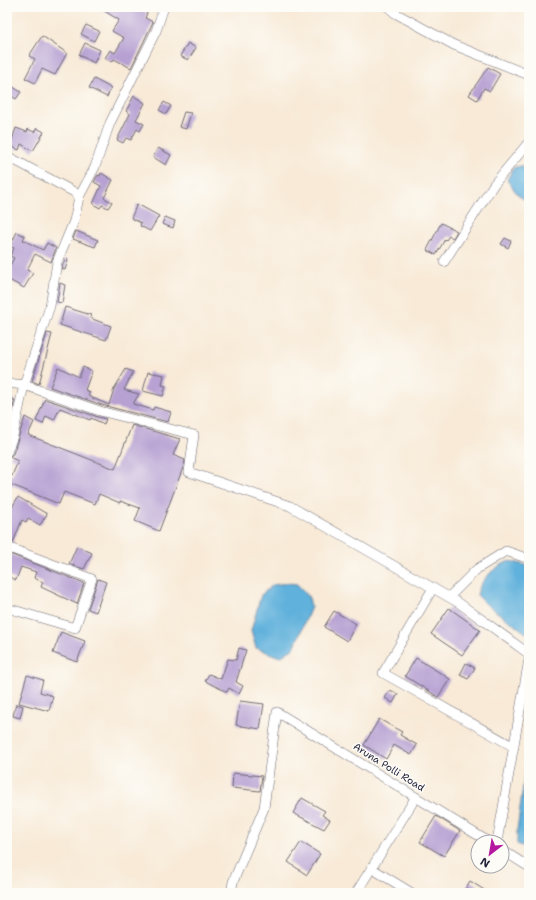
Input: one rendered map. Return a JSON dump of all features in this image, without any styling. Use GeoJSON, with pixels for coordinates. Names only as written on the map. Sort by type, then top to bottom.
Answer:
{"type":"FeatureCollection","features":[{"type":"Feature","properties":{"kind":"street"},"geometry":{"type":"LineString","coordinates":[[7,452],[13,436],[24,384],[50,306],[57,262],[74,221],[79,197],[96,167],[110,123],[156,31],[164,7]]}},
{"type":"Feature","properties":{"kind":"street"},"geometry":{"type":"LineString","coordinates":[[388,7],[395,13],[454,45],[529,75]]}},
{"type":"Feature","properties":{"kind":"street"},"geometry":{"type":"LineString","coordinates":[[444,262],[494,184],[529,142]]}},
{"type":"Feature","properties":{"kind":"street"},"geometry":{"type":"LineString","coordinates":[[7,156],[74,192],[79,197]]}},
{"type":"Feature","properties":{"kind":"street"},"geometry":{"type":"LineString","coordinates":[[7,383],[24,384],[100,411],[194,435],[189,472],[290,506],[449,597],[529,654]]}},
{"type":"Feature","properties":{"kind":"street"},"geometry":{"type":"LineString","coordinates":[[7,548],[92,579],[75,628],[7,608]]}},
{"type":"Feature","properties":{"kind":"street"},"geometry":{"type":"LineString","coordinates":[[449,597],[477,569],[506,551],[529,559]]}},
{"type":"Feature","properties":{"kind":"street"},"geometry":{"type":"LineString","coordinates":[[433,588],[383,673],[514,747]]}},
{"type":"Feature","properties":{"kind":"street"},"geometry":{"type":"LineString","coordinates":[[499,834],[529,658]]}},
{"type":"Feature","properties":{"kind":"street","name":"Aruna Polli Road"},"geometry":{"type":"LineString","coordinates":[[231,893],[233,882],[264,808],[277,712],[475,834]]}},
{"type":"Feature","properties":{"kind":"street"},"geometry":{"type":"LineString","coordinates":[[356,893],[416,797]]}},
{"type":"Feature","properties":{"kind":"street"},"geometry":{"type":"LineString","coordinates":[[510,855],[529,867]]}},
{"type":"Feature","properties":{"kind":"street"},"geometry":{"type":"LineString","coordinates":[[371,868],[412,893]]}},
{"type":"Feature","properties":{"kind":"water"},"geometry":{"type":"Polygon","coordinates":[[[521,166],[529,167],[529,203],[518,195],[507,180],[513,168],[521,166]]]}},
{"type":"Feature","properties":{"kind":"water"},"geometry":{"type":"Polygon","coordinates":[[[510,561],[529,566],[529,635],[487,605],[477,595],[481,584],[489,574],[499,566],[510,561]]]}},
{"type":"Feature","properties":{"kind":"water"},"geometry":{"type":"Polygon","coordinates":[[[287,583],[297,584],[309,597],[311,607],[294,648],[280,657],[256,648],[251,631],[261,595],[273,585],[287,583]]]}},
{"type":"Feature","properties":{"kind":"water"},"geometry":{"type":"Polygon","coordinates":[[[529,743],[529,849],[517,844],[517,830],[529,743]]]}},
{"type":"Feature","properties":{"kind":"building"},"geometry":{"type":"Polygon","coordinates":[[[98,7],[137,7],[147,13],[145,18],[153,22],[131,68],[114,59],[112,62],[105,58],[110,50],[115,53],[124,38],[112,31],[119,20],[98,7]]]}},
{"type":"Feature","properties":{"kind":"building"},"geometry":{"type":"Polygon","coordinates":[[[86,25],[99,31],[94,41],[81,34],[86,25]]]}},
{"type":"Feature","properties":{"kind":"building"},"geometry":{"type":"Polygon","coordinates":[[[42,36],[67,53],[55,75],[42,69],[35,83],[25,78],[35,59],[29,56],[42,36]]]}},
{"type":"Feature","properties":{"kind":"building"},"geometry":{"type":"Polygon","coordinates":[[[85,43],[100,50],[94,63],[79,55],[85,43]]]}},
{"type":"Feature","properties":{"kind":"building"},"geometry":{"type":"Polygon","coordinates":[[[188,43],[196,48],[188,60],[180,56],[188,43]]]}},
{"type":"Feature","properties":{"kind":"building"},"geometry":{"type":"Polygon","coordinates":[[[488,67],[500,74],[490,91],[484,88],[477,100],[469,95],[488,67]]]}},
{"type":"Feature","properties":{"kind":"building"},"geometry":{"type":"Polygon","coordinates":[[[94,79],[111,88],[107,97],[89,88],[94,79]]]}},
{"type":"Feature","properties":{"kind":"building"},"geometry":{"type":"Polygon","coordinates":[[[10,85],[21,92],[16,99],[7,93],[10,85]]]}},
{"type":"Feature","properties":{"kind":"building"},"geometry":{"type":"Polygon","coordinates":[[[134,96],[145,103],[136,120],[144,124],[140,131],[137,129],[131,140],[126,138],[123,143],[117,140],[130,114],[126,111],[134,96]]]}},
{"type":"Feature","properties":{"kind":"building"},"geometry":{"type":"Polygon","coordinates":[[[164,102],[171,106],[166,114],[159,110],[164,102]]]}},
{"type":"Feature","properties":{"kind":"building"},"geometry":{"type":"Polygon","coordinates":[[[184,112],[191,113],[186,129],[179,127],[184,112]]]}},
{"type":"Feature","properties":{"kind":"building"},"geometry":{"type":"Polygon","coordinates":[[[16,128],[27,132],[28,129],[34,132],[37,128],[44,132],[33,151],[21,144],[19,150],[10,146],[16,128]]]}},
{"type":"Feature","properties":{"kind":"building"},"geometry":{"type":"Polygon","coordinates":[[[158,148],[171,155],[166,165],[153,157],[158,148]]]}},
{"type":"Feature","properties":{"kind":"building"},"geometry":{"type":"Polygon","coordinates":[[[101,173],[113,180],[104,198],[112,202],[108,208],[102,205],[100,208],[93,204],[101,186],[94,182],[101,173]]]}},
{"type":"Feature","properties":{"kind":"building"},"geometry":{"type":"Polygon","coordinates":[[[137,204],[159,216],[150,231],[140,226],[141,223],[131,218],[137,204]]]}},
{"type":"Feature","properties":{"kind":"building"},"geometry":{"type":"Polygon","coordinates":[[[165,217],[175,221],[173,228],[162,224],[165,217]]]}},
{"type":"Feature","properties":{"kind":"building"},"geometry":{"type":"Polygon","coordinates":[[[441,223],[457,231],[453,238],[449,236],[446,240],[445,239],[436,255],[427,250],[441,223]]]}},
{"type":"Feature","properties":{"kind":"building"},"geometry":{"type":"Polygon","coordinates":[[[76,231],[98,240],[95,247],[73,239],[76,231]]]}},
{"type":"Feature","properties":{"kind":"building"},"geometry":{"type":"Polygon","coordinates":[[[17,232],[25,236],[23,240],[43,250],[47,243],[56,248],[51,262],[35,254],[27,270],[33,273],[24,288],[7,279],[7,271],[14,258],[10,256],[14,248],[10,246],[17,232]]]}},
{"type":"Feature","properties":{"kind":"building"},"geometry":{"type":"Polygon","coordinates":[[[505,238],[511,241],[508,248],[501,244],[505,238]]]}},
{"type":"Feature","properties":{"kind":"building"},"geometry":{"type":"Polygon","coordinates":[[[65,259],[68,260],[65,270],[62,268],[65,259]]]}},
{"type":"Feature","properties":{"kind":"building"},"geometry":{"type":"Polygon","coordinates":[[[60,283],[65,285],[62,303],[57,302],[60,283]]]}},
{"type":"Feature","properties":{"kind":"building"},"geometry":{"type":"Polygon","coordinates":[[[65,307],[91,315],[90,318],[111,326],[106,340],[60,325],[65,307]]]}},
{"type":"Feature","properties":{"kind":"building"},"geometry":{"type":"Polygon","coordinates":[[[47,333],[52,334],[39,384],[32,381],[47,333]]]}},
{"type":"Feature","properties":{"kind":"building"},"geometry":{"type":"Polygon","coordinates":[[[58,367],[79,377],[83,367],[92,371],[85,390],[90,392],[88,396],[109,405],[114,389],[126,369],[133,372],[124,390],[139,394],[133,404],[153,410],[154,407],[171,412],[168,422],[102,405],[50,387],[58,367]]]}},
{"type":"Feature","properties":{"kind":"building"},"geometry":{"type":"Polygon","coordinates":[[[148,372],[164,375],[162,385],[166,386],[163,396],[143,391],[148,372]]]}},
{"type":"Feature","properties":{"kind":"building"},"geometry":{"type":"Polygon","coordinates":[[[7,398],[15,400],[12,411],[7,410],[7,398]]]}},
{"type":"Feature","properties":{"kind":"building"},"geometry":{"type":"Polygon","coordinates":[[[45,399],[106,419],[104,424],[60,408],[54,420],[46,416],[43,424],[36,421],[45,399]]]}},
{"type":"Feature","properties":{"kind":"building"},"geometry":{"type":"Polygon","coordinates":[[[25,417],[34,422],[28,435],[115,469],[132,425],[180,439],[173,455],[185,460],[184,465],[159,531],[135,521],[140,508],[120,501],[120,503],[99,494],[95,504],[64,492],[59,504],[7,483],[7,474],[12,476],[18,461],[9,457],[13,454],[25,417]]]}},
{"type":"Feature","properties":{"kind":"building"},"geometry":{"type":"Polygon","coordinates":[[[18,497],[47,514],[40,525],[28,518],[26,522],[22,520],[13,543],[7,541],[7,516],[18,497]]]}},
{"type":"Feature","properties":{"kind":"building"},"geometry":{"type":"Polygon","coordinates":[[[77,546],[92,553],[84,569],[69,564],[77,546]]]}},
{"type":"Feature","properties":{"kind":"building"},"geometry":{"type":"Polygon","coordinates":[[[7,553],[84,583],[77,604],[41,587],[43,582],[34,578],[36,572],[21,567],[16,580],[7,576],[7,553]]]}},
{"type":"Feature","properties":{"kind":"building"},"geometry":{"type":"Polygon","coordinates":[[[98,579],[106,582],[96,612],[88,609],[98,579]]]}},
{"type":"Feature","properties":{"kind":"building"},"geometry":{"type":"Polygon","coordinates":[[[449,608],[480,630],[462,655],[431,634],[449,608]]]}},
{"type":"Feature","properties":{"kind":"building"},"geometry":{"type":"Polygon","coordinates":[[[334,611],[356,624],[347,641],[324,627],[334,611]]]}},
{"type":"Feature","properties":{"kind":"building"},"geometry":{"type":"Polygon","coordinates":[[[61,632],[85,641],[77,662],[53,653],[61,632]]]}},
{"type":"Feature","properties":{"kind":"building"},"geometry":{"type":"Polygon","coordinates":[[[239,648],[246,650],[236,682],[243,686],[239,694],[229,688],[227,692],[205,681],[209,674],[221,679],[228,659],[236,660],[239,648]]]}},
{"type":"Feature","properties":{"kind":"building"},"geometry":{"type":"Polygon","coordinates":[[[416,658],[450,679],[438,697],[405,676],[416,658]]]}},
{"type":"Feature","properties":{"kind":"building"},"geometry":{"type":"Polygon","coordinates":[[[466,663],[475,668],[468,679],[460,675],[466,663]]]}},
{"type":"Feature","properties":{"kind":"building"},"geometry":{"type":"Polygon","coordinates":[[[27,675],[43,680],[40,692],[53,696],[49,711],[19,703],[27,675]]]}},
{"type":"Feature","properties":{"kind":"building"},"geometry":{"type":"Polygon","coordinates":[[[390,690],[398,694],[393,703],[385,698],[390,690]]]}},
{"type":"Feature","properties":{"kind":"building"},"geometry":{"type":"Polygon","coordinates":[[[240,701],[264,704],[260,729],[236,725],[240,701]]]}},
{"type":"Feature","properties":{"kind":"building"},"geometry":{"type":"Polygon","coordinates":[[[16,704],[23,706],[20,718],[13,716],[16,704]]]}},
{"type":"Feature","properties":{"kind":"building"},"geometry":{"type":"Polygon","coordinates":[[[379,719],[402,732],[400,735],[417,745],[411,755],[394,745],[386,759],[364,745],[379,719]]]}},
{"type":"Feature","properties":{"kind":"building"},"geometry":{"type":"Polygon","coordinates":[[[233,773],[262,776],[260,791],[232,788],[233,773]]]}},
{"type":"Feature","properties":{"kind":"building"},"geometry":{"type":"Polygon","coordinates":[[[302,798],[325,811],[322,815],[330,820],[324,829],[293,813],[302,798]]]}},
{"type":"Feature","properties":{"kind":"building"},"geometry":{"type":"Polygon","coordinates":[[[436,816],[460,831],[444,856],[420,842],[436,816]]]}},
{"type":"Feature","properties":{"kind":"building"},"geometry":{"type":"Polygon","coordinates":[[[301,842],[320,854],[307,875],[288,862],[301,842]]]}},
{"type":"Feature","properties":{"kind":"building"},"geometry":{"type":"Polygon","coordinates":[[[470,881],[489,893],[463,893],[470,881]]]}}]}
